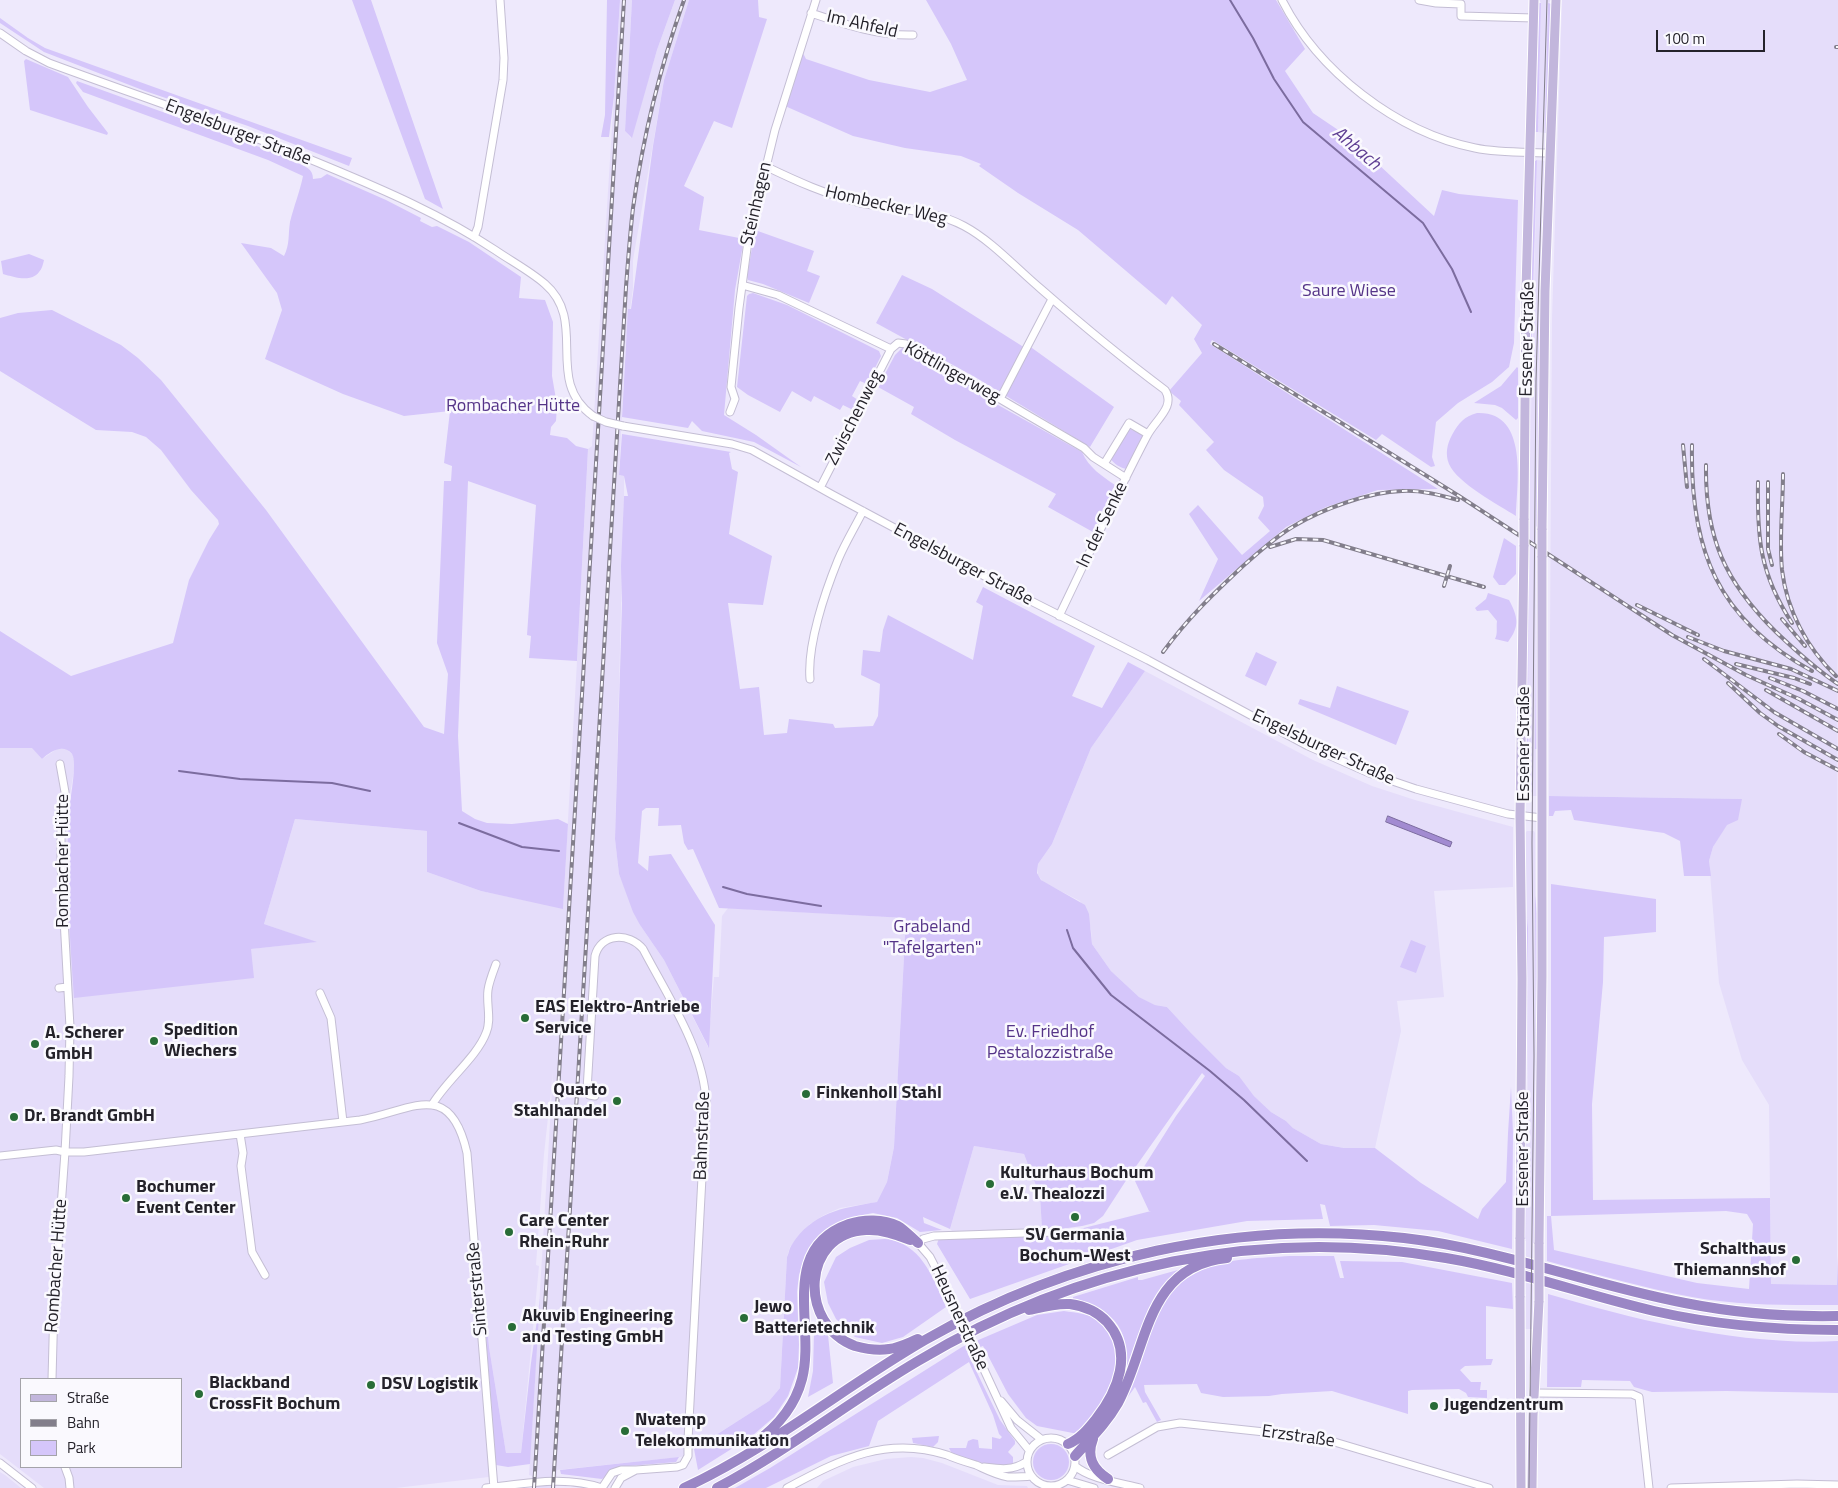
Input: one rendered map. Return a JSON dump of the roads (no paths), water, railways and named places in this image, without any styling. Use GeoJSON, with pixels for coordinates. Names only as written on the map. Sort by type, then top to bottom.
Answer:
{"type":"FeatureCollection","features":[{"type":"Feature","properties":{"kind":"highway"},"geometry":{"type":"LineString","coordinates":[[733,1462],[742,1451],[772,1430],[781,1420],[800,1386],[806,1358],[805,1274],[810,1260],[822,1240],[837,1229],[868,1220],[899,1226],[918,1243]]}},
{"type":"Feature","properties":{"kind":"highway"},"geometry":{"type":"LineString","coordinates":[[918,1243],[886,1232],[864,1230],[844,1236],[826,1250],[815,1274],[814,1288],[821,1317],[829,1328],[847,1343],[868,1349],[878,1350],[899,1347],[1040,1285],[1076,1272],[1139,1254],[1181,1245],[1255,1235],[1306,1234],[1354,1234],[1403,1238],[1456,1246],[1503,1256],[1647,1295],[1685,1303],[1771,1314],[1838,1316]]}},
{"type":"Feature","properties":{"kind":"highway"},"geometry":{"type":"LineString","coordinates":[[1075,1461],[1111,1414],[1123,1392],[1152,1311],[1173,1283],[1189,1270],[1204,1264],[1223,1259],[1282,1254],[1291,1247]]}},
{"type":"Feature","properties":{"kind":"highway"},"geometry":{"type":"LineString","coordinates":[[716,1488],[792,1443],[918,1361],[998,1318],[1062,1292],[1134,1270],[1218,1253],[1291,1247],[1354,1248],[1426,1255],[1507,1271],[1616,1301],[1693,1319],[1770,1328],[1838,1330]]}},
{"type":"Feature","properties":{"kind":"highway"},"geometry":{"type":"LineString","coordinates":[[998,1318],[1040,1307],[1068,1304],[1092,1310],[1113,1329],[1119,1341],[1121,1357],[1120,1372],[1115,1387],[1103,1408],[1086,1431],[1076,1441],[1068,1444]]}},
{"type":"Feature","properties":{"kind":"highway"},"geometry":{"type":"LineString","coordinates":[[684,1488],[733,1462],[924,1341],[965,1319]]}},
{"type":"Feature","properties":{"kind":"highway"},"geometry":{"type":"LineString","coordinates":[[1094,1436],[1090,1449],[1090,1459],[1097,1470],[1108,1479]]}},
{"type":"Feature","properties":{"kind":"main road","name":"Essener Straße"},"geometry":{"type":"LineString","coordinates":[[1521,1488],[1522,988],[1520,816],[1526,289],[1530,152],[1529,17],[1534,0]]}},
{"type":"Feature","properties":{"kind":"main road","name":"Essener Straße"},"geometry":{"type":"LineString","coordinates":[[1532,1488],[1540,1244],[1542,530],[1545,291],[1556,0]]}},
{"type":"Feature","properties":{"kind":"street"},"geometry":{"type":"LineString","coordinates":[[474,237],[478,227],[503,80],[504,58],[500,0]]}},
{"type":"Feature","properties":{"kind":"street","name":"Steinhagen"},"geometry":{"type":"LineString","coordinates":[[730,412],[735,399],[731,387],[748,241],[765,166],[785,93],[816,0]]}},
{"type":"Feature","properties":{"kind":"street"},"geometry":{"type":"LineString","coordinates":[[1282,0],[1290,17],[1342,76],[1366,97],[1391,114],[1412,125],[1454,142],[1484,150],[1550,153]]}},
{"type":"Feature","properties":{"kind":"street"},"geometry":{"type":"LineString","coordinates":[[1419,0],[1436,3],[1461,2],[1461,16],[1529,17]]}},
{"type":"Feature","properties":{"kind":"street","name":"Im Ahfeld"},"geometry":{"type":"LineString","coordinates":[[811,13],[875,31],[897,35],[913,35]]}},
{"type":"Feature","properties":{"kind":"street","name":"Engelsburger Straße"},"geometry":{"type":"LineString","coordinates":[[0,33],[26,51],[49,63],[304,157],[393,194],[474,237],[544,284],[559,301],[566,321],[569,384],[578,403],[593,416],[606,422],[623,426],[741,446],[767,457],[863,512],[1059,616],[1162,668],[1277,730],[1354,766],[1416,789],[1520,816],[1542,818]]}},
{"type":"Feature","properties":{"kind":"street","name":"Hombecker Weg"},"geometry":{"type":"LineString","coordinates":[[765,166],[801,184],[836,196],[931,215],[956,222],[987,242],[1052,299]]}},
{"type":"Feature","properties":{"kind":"street","name":"Köttlingerweg"},"geometry":{"type":"LineString","coordinates":[[742,285],[778,295],[891,349],[898,343],[906,344],[1088,451],[1093,457],[1126,478]]}},
{"type":"Feature","properties":{"kind":"street"},"geometry":{"type":"LineString","coordinates":[[1000,399],[1052,299]]}},
{"type":"Feature","properties":{"kind":"street","name":"In der Senke"},"geometry":{"type":"LineString","coordinates":[[1052,299],[1165,390],[1168,396],[1168,405],[1148,434],[1059,616]]}},
{"type":"Feature","properties":{"kind":"street","name":"Zwischenweg"},"geometry":{"type":"LineString","coordinates":[[820,488],[891,349]]}},
{"type":"Feature","properties":{"kind":"street","name":"In der Senke"},"geometry":{"type":"LineString","coordinates":[[1104,464],[1129,422],[1148,434]]}},
{"type":"Feature","properties":{"kind":"street"},"geometry":{"type":"LineString","coordinates":[[810,679],[808,664],[828,589],[838,558],[863,512]]}},
{"type":"Feature","properties":{"kind":"street","name":"Rombacher Hütte"},"geometry":{"type":"LineString","coordinates":[[52,1378],[54,1304],[65,1152],[70,1027],[61,865],[61,828],[65,792],[60,764]]}},
{"type":"Feature","properties":{"kind":"street","name":"Bahnstraße"},"geometry":{"type":"LineString","coordinates":[[595,1096],[589,1095],[587,1090],[595,956],[600,944],[611,937],[632,939],[643,949],[696,1052],[703,1075],[706,1102],[688,1456],[683,1465],[677,1467],[612,1473],[602,1488]]}},
{"type":"Feature","properties":{"kind":"street"},"geometry":{"type":"LineString","coordinates":[[0,1156],[56,1150],[84,1152],[344,1122],[368,1119],[423,1104],[432,1105],[439,1092],[479,1046],[486,1034],[488,990],[496,964]]}},
{"type":"Feature","properties":{"kind":"street"},"geometry":{"type":"LineString","coordinates":[[58,988],[67,988]]}},
{"type":"Feature","properties":{"kind":"street"},"geometry":{"type":"LineString","coordinates":[[320,993],[331,1018],[344,1122]]}},
{"type":"Feature","properties":{"kind":"street","name":"Sinterstraße"},"geometry":{"type":"LineString","coordinates":[[432,1105],[439,1107],[453,1118],[463,1138],[467,1153],[494,1488]]}},
{"type":"Feature","properties":{"kind":"street"},"geometry":{"type":"LineString","coordinates":[[240,1134],[243,1153],[241,1166],[252,1252],[265,1275]]}},
{"type":"Feature","properties":{"kind":"street"},"geometry":{"type":"LineString","coordinates":[[918,1243],[923,1239],[934,1236],[1055,1232]]}},
{"type":"Feature","properties":{"kind":"street","name":"Heusnerstraße"},"geometry":{"type":"LineString","coordinates":[[918,1243],[930,1256],[1011,1428],[1029,1450]]}},
{"type":"Feature","properties":{"kind":"street"},"geometry":{"type":"LineString","coordinates":[[1535,1393],[1632,1394],[1639,1397],[1649,1488]]}},
{"type":"Feature","properties":{"kind":"street","name":"Heusnerstraße"},"geometry":{"type":"LineString","coordinates":[[996,1396],[1017,1420],[1041,1439]]}},
{"type":"Feature","properties":{"kind":"street","name":"Erzstraße"},"geometry":{"type":"LineString","coordinates":[[1108,1455],[1157,1427],[1180,1424],[1328,1439],[1489,1488]]}},
{"type":"Feature","properties":{"kind":"street"},"geometry":{"type":"LineString","coordinates":[[1075,1461],[1068,1480],[1054,1487],[1041,1486],[1031,1476],[1026,1462],[1029,1450],[1041,1439],[1055,1437],[1068,1444],[1075,1461],[1084,1472],[1140,1488]]}},
{"type":"Feature","properties":{"kind":"street"},"geometry":{"type":"LineString","coordinates":[[787,1488],[802,1484],[842,1460],[866,1452],[890,1448],[928,1451],[1008,1477],[1031,1476]]}},
{"type":"Feature","properties":{"kind":"street"},"geometry":{"type":"LineString","coordinates":[[976,1466],[1006,1470],[1018,1468],[1026,1462]]}},
{"type":"Feature","properties":{"kind":"street"},"geometry":{"type":"LineString","coordinates":[[0,1463],[32,1488]]}},
{"type":"Feature","properties":{"kind":"street"},"geometry":{"type":"LineString","coordinates":[[65,1468],[70,1488]]}},
{"type":"Feature","properties":{"kind":"street"},"geometry":{"type":"LineString","coordinates":[[615,1488],[621,1478],[636,1470]]}},
{"type":"Feature","properties":{"kind":"street"},"geometry":{"type":"LineString","coordinates":[[1068,1480],[1094,1488]]}},
{"type":"Feature","properties":{"kind":"street"},"geometry":{"type":"LineString","coordinates":[[486,1488],[547,1481],[579,1482],[602,1488]]}},
{"type":"Feature","properties":{"kind":"street"},"geometry":{"type":"LineString","coordinates":[[1671,1488],[1838,1485]]}},
{"type":"Feature","properties":{"kind":"waterway","name":"Ahbach"},"geometry":{"type":"LineString","coordinates":[[1230,0],[1253,38],[1274,79],[1303,122],[1423,223],[1452,269],[1471,312]]}},
{"type":"Feature","properties":{"kind":"waterway"},"geometry":{"type":"LineString","coordinates":[[179,771],[240,779],[332,783],[370,791]]}},
{"type":"Feature","properties":{"kind":"waterway"},"geometry":{"type":"LineString","coordinates":[[459,823],[522,847],[559,851]]}},
{"type":"Feature","properties":{"kind":"waterway"},"geometry":{"type":"LineString","coordinates":[[723,887],[747,894],[821,906]]}},
{"type":"Feature","properties":{"kind":"waterway"},"geometry":{"type":"LineString","coordinates":[[1067,930],[1073,948],[1111,995],[1210,1071],[1244,1100],[1307,1161]]}},
{"type":"Feature","properties":{"kind":"tram line"},"geometry":{"type":"LineString","coordinates":[[1529,1488],[1534,1056],[1532,843],[1536,381],[1547,0]]}},
{"type":"Feature","properties":{"kind":"railway"},"geometry":{"type":"LineString","coordinates":[[534,1488],[624,0]]}},
{"type":"Feature","properties":{"kind":"railway"},"geometry":{"type":"LineString","coordinates":[[553,1488],[630,238],[637,181],[647,129],[667,51],[684,0]]}},
{"type":"Feature","properties":{"kind":"railway"},"geometry":{"type":"LineString","coordinates":[[1214,344],[1459,496],[1672,635],[1746,675],[1799,699],[1838,720]]}},
{"type":"Feature","properties":{"kind":"railway"},"geometry":{"type":"LineString","coordinates":[[1683,445],[1687,487]]}},
{"type":"Feature","properties":{"kind":"railway"},"geometry":{"type":"LineString","coordinates":[[1692,445],[1693,483],[1697,517],[1704,549],[1716,578],[1732,604],[1753,629],[1779,651],[1812,671]]}},
{"type":"Feature","properties":{"kind":"railway"},"geometry":{"type":"LineString","coordinates":[[1706,465],[1709,515],[1721,557],[1731,576],[1743,595],[1776,632],[1806,660],[1838,684]]}},
{"type":"Feature","properties":{"kind":"railway"},"geometry":{"type":"LineString","coordinates":[[1783,474],[1781,546],[1782,570],[1788,600],[1807,641],[1836,676]]}},
{"type":"Feature","properties":{"kind":"railway"},"geometry":{"type":"LineString","coordinates":[[1758,482],[1758,521],[1763,556],[1773,588],[1792,623]]}},
{"type":"Feature","properties":{"kind":"railway"},"geometry":{"type":"LineString","coordinates":[[1768,482],[1768,549],[1772,565]]}},
{"type":"Feature","properties":{"kind":"railway"},"geometry":{"type":"LineString","coordinates":[[1163,652],[1201,607],[1243,566],[1280,535],[1305,520],[1346,502],[1389,492],[1423,492],[1458,500]]}},
{"type":"Feature","properties":{"kind":"railway"},"geometry":{"type":"LineString","coordinates":[[1270,547],[1296,539],[1323,540],[1484,587]]}},
{"type":"Feature","properties":{"kind":"railway"},"geometry":{"type":"LineString","coordinates":[[1444,586],[1450,566]]}},
{"type":"Feature","properties":{"kind":"railway"},"geometry":{"type":"LineString","coordinates":[[1637,605],[1698,635]]}},
{"type":"Feature","properties":{"kind":"railway"},"geometry":{"type":"LineString","coordinates":[[1782,619],[1805,646]]}},
{"type":"Feature","properties":{"kind":"railway"},"geometry":{"type":"LineString","coordinates":[[1688,637],[1724,651],[1791,669],[1838,691]]}},
{"type":"Feature","properties":{"kind":"railway"},"geometry":{"type":"LineString","coordinates":[[1704,659],[1774,712],[1838,749]]}},
{"type":"Feature","properties":{"kind":"railway"},"geometry":{"type":"LineString","coordinates":[[1736,664],[1794,678],[1810,684]]}},
{"type":"Feature","properties":{"kind":"railway"},"geometry":{"type":"LineString","coordinates":[[1770,678],[1803,691],[1838,709]]}},
{"type":"Feature","properties":{"kind":"railway"},"geometry":{"type":"LineString","coordinates":[[1728,683],[1760,713],[1778,726],[1838,760]]}},
{"type":"Feature","properties":{"kind":"railway"},"geometry":{"type":"LineString","coordinates":[[1766,690],[1838,731]]}},
{"type":"Feature","properties":{"kind":"railway"},"geometry":{"type":"LineString","coordinates":[[1779,734],[1804,752],[1838,770]]}},
{"type":"Feature","properties":{"kind":"place","name":"EAS Elektro-Antriebe Service"},"geometry":{"type":"Point","coordinates":[525,1018]}},
{"type":"Feature","properties":{"kind":"place","name":"Spedition Wiechers"},"geometry":{"type":"Point","coordinates":[154,1041]}},
{"type":"Feature","properties":{"kind":"place","name":"A. Scherer GmbH"},"geometry":{"type":"Point","coordinates":[35,1044]}},
{"type":"Feature","properties":{"kind":"place","name":"Finkenholl Stahl"},"geometry":{"type":"Point","coordinates":[806,1094]}},
{"type":"Feature","properties":{"kind":"place","name":"Quarto Stahlhandel"},"geometry":{"type":"Point","coordinates":[617,1101]}},
{"type":"Feature","properties":{"kind":"place","name":"Dr. Brandt GmbH"},"geometry":{"type":"Point","coordinates":[14,1117]}},
{"type":"Feature","properties":{"kind":"place","name":"Kulturhaus Bochum e.V. Thealozzi"},"geometry":{"type":"Point","coordinates":[990,1184]}},
{"type":"Feature","properties":{"kind":"place","name":"Bochumer Event Center"},"geometry":{"type":"Point","coordinates":[126,1198]}},
{"type":"Feature","properties":{"kind":"place","name":"SV Germania Bochum-West"},"geometry":{"type":"Point","coordinates":[1075,1217]}},
{"type":"Feature","properties":{"kind":"place","name":"Care Center Rhein-Ruhr"},"geometry":{"type":"Point","coordinates":[509,1232]}},
{"type":"Feature","properties":{"kind":"place","name":"Schalthaus Thiemannshof"},"geometry":{"type":"Point","coordinates":[1796,1260]}},
{"type":"Feature","properties":{"kind":"place","name":"Jewo Batterietechnik"},"geometry":{"type":"Point","coordinates":[744,1318]}},
{"type":"Feature","properties":{"kind":"place","name":"Akuvib Engineering and Testing GmbH"},"geometry":{"type":"Point","coordinates":[512,1327]}},
{"type":"Feature","properties":{"kind":"place","name":"DSV Logistik"},"geometry":{"type":"Point","coordinates":[371,1385]}},
{"type":"Feature","properties":{"kind":"place","name":"Blackband CrossFit Bochum"},"geometry":{"type":"Point","coordinates":[199,1394]}},
{"type":"Feature","properties":{"kind":"place","name":"Jugendzentrum"},"geometry":{"type":"Point","coordinates":[1434,1406]}},
{"type":"Feature","properties":{"kind":"place","name":"Nvatemp Telekommunikation"},"geometry":{"type":"Point","coordinates":[625,1431]}},
{"type":"Feature","properties":{"kind":"park label","name":"Saure Wiese"},"geometry":{"type":"Point","coordinates":[1349,292]}},
{"type":"Feature","properties":{"kind":"park label","name":"Grabeland \"Tafelgarten\""},"geometry":{"type":"Point","coordinates":[932,938]}},
{"type":"Feature","properties":{"kind":"park label","name":"Ev. Friedhof Pestalozzistraße"},"geometry":{"type":"Point","coordinates":[1050,1043]}}]}
